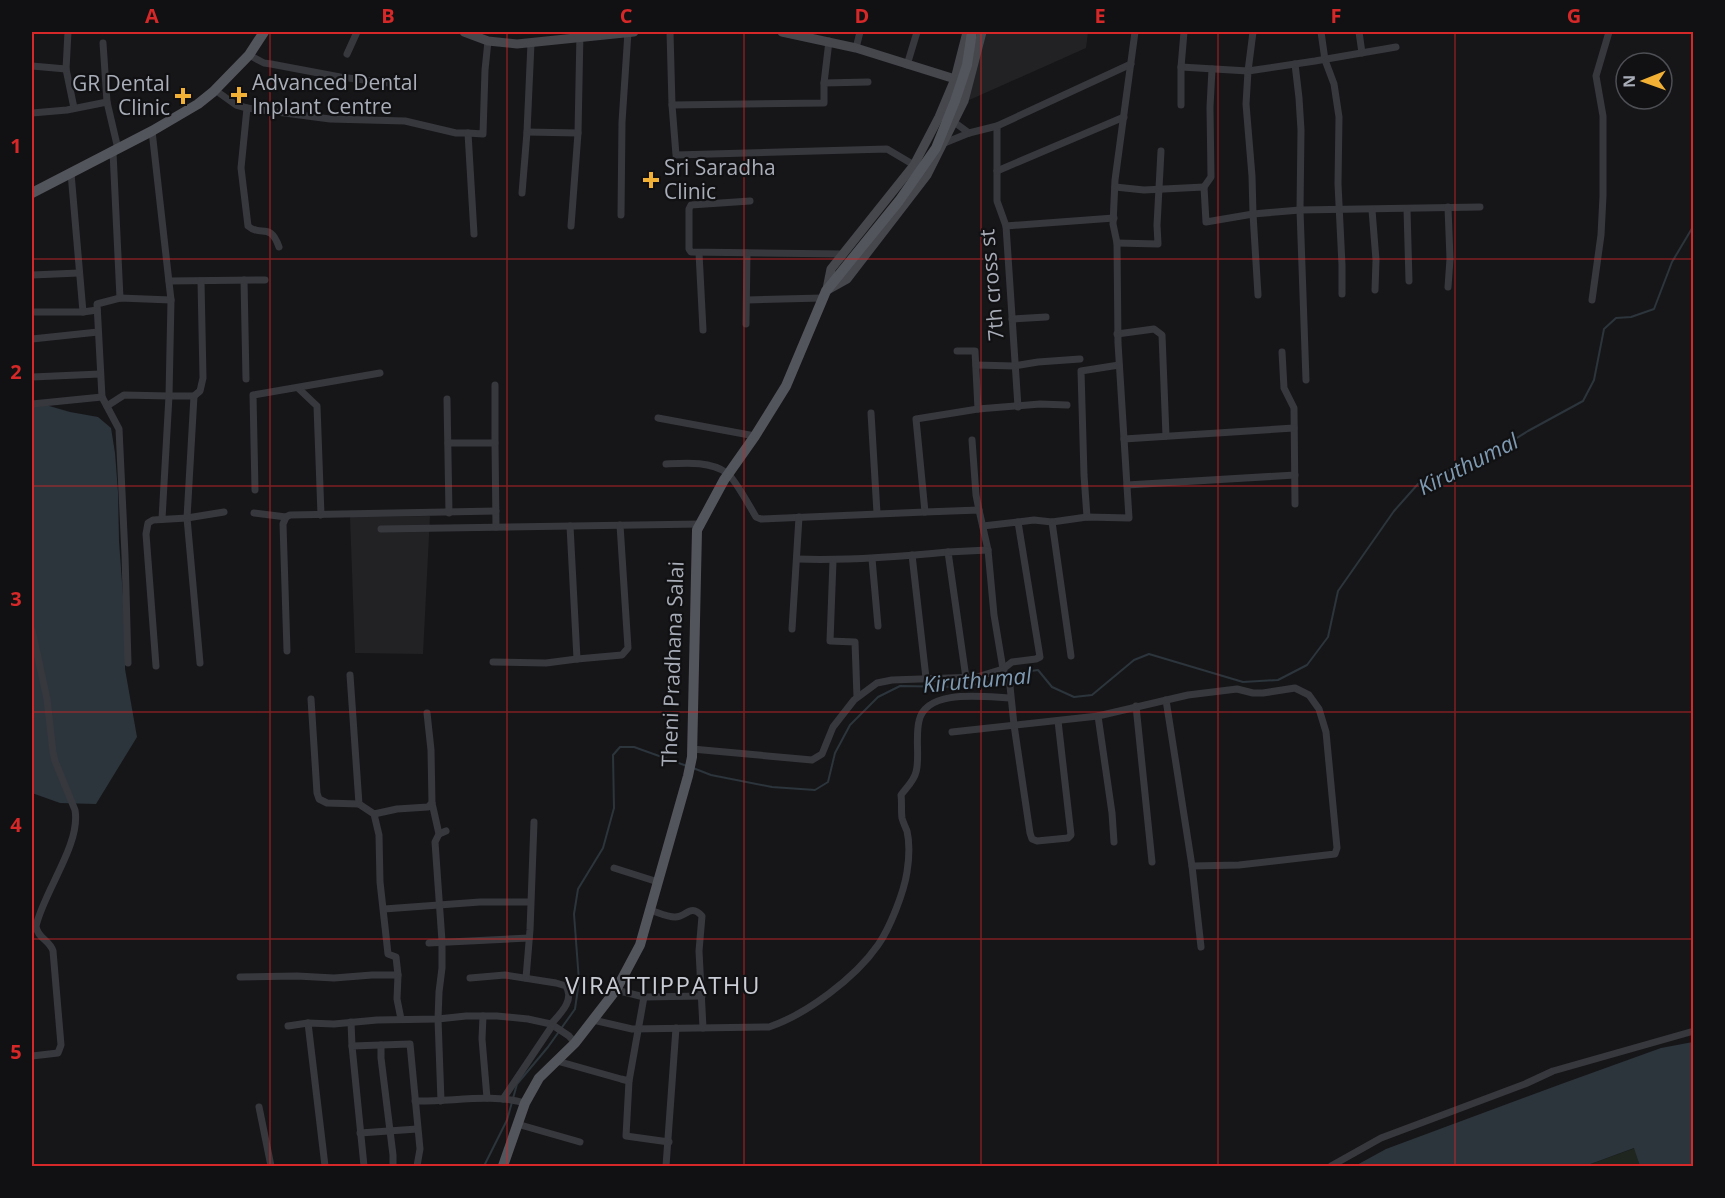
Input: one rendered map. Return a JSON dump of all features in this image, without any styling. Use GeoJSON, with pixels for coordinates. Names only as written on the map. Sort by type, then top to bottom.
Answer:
{"type":"FeatureCollection","features":[{"type":"Feature","properties":{"kind":"main road"},"geometry":{"type":"LineString","coordinates":[[32,193],[152,131],[198,104],[249,55],[264,32]]}},
{"type":"Feature","properties":{"kind":"main road"},"geometry":{"type":"LineString","coordinates":[[464,32],[488,41],[517,44],[581,35],[634,32]]}},
{"type":"Feature","properties":{"kind":"main road"},"geometry":{"type":"LineString","coordinates":[[783,32],[856,48],[955,79]]}},
{"type":"Feature","properties":{"kind":"main road","name":"Theni Pradhana Salai"},"geometry":{"type":"LineString","coordinates":[[503,1167],[522,1102],[539,1078],[593,1020],[616,990],[640,945],[688,776],[692,753],[697,530],[729,474],[786,386],[824,295],[831,269],[914,165],[955,79],[967,32]]}},
{"type":"Feature","properties":{"kind":"main road"},"geometry":{"type":"LineString","coordinates":[[939,146],[967,64],[972,32]]}},
{"type":"Feature","properties":{"kind":"main road"},"geometry":{"type":"LineString","coordinates":[[824,295],[899,201],[954,122],[964,101],[982,32]]}},
{"type":"Feature","properties":{"kind":"main road"},"geometry":{"type":"LineString","coordinates":[[944,106],[958,112]]}},
{"type":"Feature","properties":{"kind":"street"},"geometry":{"type":"LineString","coordinates":[[68,32],[66,69],[74,108]]}},
{"type":"Feature","properties":{"kind":"street"},"geometry":{"type":"LineString","coordinates":[[347,54],[357,32]]}},
{"type":"Feature","properties":{"kind":"street"},"geometry":{"type":"LineString","coordinates":[[621,215],[622,122],[628,32]]}},
{"type":"Feature","properties":{"kind":"street"},"geometry":{"type":"LineString","coordinates":[[670,32],[676,154],[886,149],[914,165]]}},
{"type":"Feature","properties":{"kind":"street"},"geometry":{"type":"LineString","coordinates":[[856,48],[860,32]]}},
{"type":"Feature","properties":{"kind":"street"},"geometry":{"type":"LineString","coordinates":[[907,65],[917,32]]}},
{"type":"Feature","properties":{"kind":"street"},"geometry":{"type":"LineString","coordinates":[[983,526],[1034,520],[1052,522],[1087,517],[1129,518],[1117,334],[1117,243],[1114,218],[1115,187],[1135,32]]}},
{"type":"Feature","properties":{"kind":"street"},"geometry":{"type":"LineString","coordinates":[[1181,105],[1184,32]]}},
{"type":"Feature","properties":{"kind":"street"},"geometry":{"type":"LineString","coordinates":[[1253,32],[1246,104],[1258,295]]}},
{"type":"Feature","properties":{"kind":"street"},"geometry":{"type":"LineString","coordinates":[[1321,32],[1325,60],[1334,84],[1339,117],[1342,294]]}},
{"type":"Feature","properties":{"kind":"street"},"geometry":{"type":"LineString","coordinates":[[1359,32],[1362,53]]}},
{"type":"Feature","properties":{"kind":"street"},"geometry":{"type":"LineString","coordinates":[[1592,300],[1601,236],[1603,196],[1603,116],[1596,76],[1609,32]]}},
{"type":"Feature","properties":{"kind":"street"},"geometry":{"type":"LineString","coordinates":[[571,226],[578,133],[581,35]]}},
{"type":"Feature","properties":{"kind":"street"},"geometry":{"type":"LineString","coordinates":[[215,90],[236,105],[247,108],[330,118],[405,121],[456,133],[483,134],[488,41]]}},
{"type":"Feature","properties":{"kind":"street"},"geometry":{"type":"LineString","coordinates":[[672,105],[824,103],[829,41]]}},
{"type":"Feature","properties":{"kind":"street"},"geometry":{"type":"LineString","coordinates":[[104,43],[107,102],[115,150],[120,298]]}},
{"type":"Feature","properties":{"kind":"street"},"geometry":{"type":"LineString","coordinates":[[522,193],[531,43]]}},
{"type":"Feature","properties":{"kind":"street"},"geometry":{"type":"LineString","coordinates":[[1181,67],[1248,70],[1325,60],[1396,47]]}},
{"type":"Feature","properties":{"kind":"street"},"geometry":{"type":"LineString","coordinates":[[249,55],[264,63],[340,77],[389,83]]}},
{"type":"Feature","properties":{"kind":"street"},"geometry":{"type":"LineString","coordinates":[[939,146],[969,133],[997,126],[1131,64]]}},
{"type":"Feature","properties":{"kind":"street"},"geometry":{"type":"LineString","coordinates":[[1295,64],[1301,130],[1300,210],[1306,380]]}},
{"type":"Feature","properties":{"kind":"street"},"geometry":{"type":"LineString","coordinates":[[32,66],[66,69]]}},
{"type":"Feature","properties":{"kind":"street"},"geometry":{"type":"LineString","coordinates":[[1212,69],[1211,177],[1204,187],[1206,222],[1253,214],[1300,210],[1480,207]]}},
{"type":"Feature","properties":{"kind":"street"},"geometry":{"type":"LineString","coordinates":[[824,83],[868,82]]}},
{"type":"Feature","properties":{"kind":"street"},"geometry":{"type":"LineString","coordinates":[[32,113],[107,102]]}},
{"type":"Feature","properties":{"kind":"street"},"geometry":{"type":"LineString","coordinates":[[247,108],[241,168],[248,225],[251,229],[270,232],[275,236],[279,247]]}},
{"type":"Feature","properties":{"kind":"street"},"geometry":{"type":"LineString","coordinates":[[997,171],[1124,117]]}},
{"type":"Feature","properties":{"kind":"street"},"geometry":{"type":"LineString","coordinates":[[954,122],[969,133]]}},
{"type":"Feature","properties":{"kind":"street","name":"7th cross st"},"geometry":{"type":"LineString","coordinates":[[997,126],[997,201],[1006,226],[1018,407]]}},
{"type":"Feature","properties":{"kind":"street"},"geometry":{"type":"LineString","coordinates":[[152,131],[171,300],[169,396],[162,519]]}},
{"type":"Feature","properties":{"kind":"street"},"geometry":{"type":"LineString","coordinates":[[527,132],[578,133]]}},
{"type":"Feature","properties":{"kind":"street"},"geometry":{"type":"LineString","coordinates":[[468,133],[474,234]]}},
{"type":"Feature","properties":{"kind":"street"},"geometry":{"type":"LineString","coordinates":[[1117,243],[1158,244],[1161,151]]}},
{"type":"Feature","properties":{"kind":"street"},"geometry":{"type":"LineString","coordinates":[[71,173],[83,312]]}},
{"type":"Feature","properties":{"kind":"street"},"geometry":{"type":"LineString","coordinates":[[1115,187],[1144,190],[1204,187]]}},
{"type":"Feature","properties":{"kind":"street"},"geometry":{"type":"LineString","coordinates":[[750,201],[691,205],[689,209],[689,249],[691,252],[843,254]]}},
{"type":"Feature","properties":{"kind":"street"},"geometry":{"type":"LineString","coordinates":[[1448,207],[1450,259],[1448,287]]}},
{"type":"Feature","properties":{"kind":"street"},"geometry":{"type":"LineString","coordinates":[[1407,209],[1409,281]]}},
{"type":"Feature","properties":{"kind":"street"},"geometry":{"type":"LineString","coordinates":[[1372,210],[1376,260],[1375,290]]}},
{"type":"Feature","properties":{"kind":"street"},"geometry":{"type":"LineString","coordinates":[[1006,226],[1114,218]]}},
{"type":"Feature","properties":{"kind":"street"},"geometry":{"type":"LineString","coordinates":[[699,253],[704,330]]}},
{"type":"Feature","properties":{"kind":"street"},"geometry":{"type":"LineString","coordinates":[[746,324],[747,253]]}},
{"type":"Feature","properties":{"kind":"street"},"geometry":{"type":"LineString","coordinates":[[32,275],[79,273]]}},
{"type":"Feature","properties":{"kind":"street"},"geometry":{"type":"LineString","coordinates":[[244,280],[246,379]]}},
{"type":"Feature","properties":{"kind":"street"},"geometry":{"type":"LineString","coordinates":[[169,281],[265,280]]}},
{"type":"Feature","properties":{"kind":"street"},"geometry":{"type":"LineString","coordinates":[[200,663],[187,518],[195,396],[200,391],[204,378],[201,281]]}},
{"type":"Feature","properties":{"kind":"street"},"geometry":{"type":"LineString","coordinates":[[747,300],[824,295]]}},
{"type":"Feature","properties":{"kind":"street"},"geometry":{"type":"LineString","coordinates":[[128,663],[119,429],[102,397],[97,303],[120,298],[171,300]]}},
{"type":"Feature","properties":{"kind":"street"},"geometry":{"type":"LineString","coordinates":[[32,312],[97,310]]}},
{"type":"Feature","properties":{"kind":"street"},"geometry":{"type":"LineString","coordinates":[[1012,319],[1046,317]]}},
{"type":"Feature","properties":{"kind":"street"},"geometry":{"type":"LineString","coordinates":[[1117,334],[1154,329],[1162,335],[1166,436]]}},
{"type":"Feature","properties":{"kind":"street"},"geometry":{"type":"LineString","coordinates":[[32,339],[98,332]]}},
{"type":"Feature","properties":{"kind":"street"},"geometry":{"type":"LineString","coordinates":[[957,351],[975,351],[978,409]]}},
{"type":"Feature","properties":{"kind":"street"},"geometry":{"type":"LineString","coordinates":[[1282,352],[1284,388],[1294,408],[1295,504]]}},
{"type":"Feature","properties":{"kind":"street"},"geometry":{"type":"LineString","coordinates":[[976,365],[1014,366],[1080,359]]}},
{"type":"Feature","properties":{"kind":"street"},"geometry":{"type":"LineString","coordinates":[[1087,517],[1081,371],[1119,365]]}},
{"type":"Feature","properties":{"kind":"street"},"geometry":{"type":"LineString","coordinates":[[255,490],[253,395],[380,373]]}},
{"type":"Feature","properties":{"kind":"street"},"geometry":{"type":"LineString","coordinates":[[32,377],[100,374]]}},
{"type":"Feature","properties":{"kind":"street"},"geometry":{"type":"LineString","coordinates":[[495,385],[496,527]]}},
{"type":"Feature","properties":{"kind":"street"},"geometry":{"type":"LineString","coordinates":[[298,388],[317,406],[321,514]]}},
{"type":"Feature","properties":{"kind":"street"},"geometry":{"type":"LineString","coordinates":[[107,406],[124,395],[195,396]]}},
{"type":"Feature","properties":{"kind":"street"},"geometry":{"type":"LineString","coordinates":[[32,404],[102,397]]}},
{"type":"Feature","properties":{"kind":"street"},"geometry":{"type":"LineString","coordinates":[[447,399],[449,513]]}},
{"type":"Feature","properties":{"kind":"street"},"geometry":{"type":"LineString","coordinates":[[925,512],[916,419],[978,409],[1067,405]]}},
{"type":"Feature","properties":{"kind":"street"},"geometry":{"type":"LineString","coordinates":[[871,413],[877,513]]}},
{"type":"Feature","properties":{"kind":"street"},"geometry":{"type":"LineString","coordinates":[[658,418],[755,436]]}},
{"type":"Feature","properties":{"kind":"street"},"geometry":{"type":"LineString","coordinates":[[1124,439],[1294,428]]}},
{"type":"Feature","properties":{"kind":"street"},"geometry":{"type":"LineString","coordinates":[[972,440],[976,495],[988,550],[994,615],[1004,670],[1010,686],[1032,839],[1037,841],[1068,838],[1071,835],[1058,721]]}},
{"type":"Feature","properties":{"kind":"street"},"geometry":{"type":"LineString","coordinates":[[448,443],[495,443]]}},
{"type":"Feature","properties":{"kind":"street"},"geometry":{"type":"LineString","coordinates":[[666,464],[686,463],[712,466],[729,474],[756,517],[760,519],[979,510]]}},
{"type":"Feature","properties":{"kind":"street"},"geometry":{"type":"LineString","coordinates":[[1127,485],[1295,475]]}},
{"type":"Feature","properties":{"kind":"street"},"geometry":{"type":"LineString","coordinates":[[254,513],[286,517],[290,515],[449,513],[496,510]]}},
{"type":"Feature","properties":{"kind":"street"},"geometry":{"type":"LineString","coordinates":[[156,666],[146,534],[148,523],[153,520],[187,518],[224,512]]}},
{"type":"Feature","properties":{"kind":"street"},"geometry":{"type":"LineString","coordinates":[[286,517],[283,524],[287,651]]}},
{"type":"Feature","properties":{"kind":"street"},"geometry":{"type":"LineString","coordinates":[[792,629],[799,517]]}},
{"type":"Feature","properties":{"kind":"street"},"geometry":{"type":"LineString","coordinates":[[692,753],[812,760],[822,754],[833,727],[857,697],[877,683],[926,678],[966,678],[1004,670],[1012,662],[1040,657],[1018,522]]}},
{"type":"Feature","properties":{"kind":"street"},"geometry":{"type":"LineString","coordinates":[[1052,522],[1071,656]]}},
{"type":"Feature","properties":{"kind":"street"},"geometry":{"type":"LineString","coordinates":[[381,529],[700,524]]}},
{"type":"Feature","properties":{"kind":"street"},"geometry":{"type":"LineString","coordinates":[[493,662],[546,663],[622,655],[628,648],[620,525]]}},
{"type":"Feature","properties":{"kind":"street"},"geometry":{"type":"LineString","coordinates":[[570,526],[577,660]]}},
{"type":"Feature","properties":{"kind":"street"},"geometry":{"type":"LineString","coordinates":[[796,559],[832,561],[988,550]]}},
{"type":"Feature","properties":{"kind":"street"},"geometry":{"type":"LineString","coordinates":[[948,552],[966,678]]}},
{"type":"Feature","properties":{"kind":"street"},"geometry":{"type":"LineString","coordinates":[[912,555],[926,678]]}},
{"type":"Feature","properties":{"kind":"street"},"geometry":{"type":"LineString","coordinates":[[873,559],[878,626]]}},
{"type":"Feature","properties":{"kind":"street"},"geometry":{"type":"LineString","coordinates":[[832,561],[830,641],[855,642],[857,697]]}},
{"type":"Feature","properties":{"kind":"street"},"geometry":{"type":"LineString","coordinates":[[32,630],[47,699],[52,752],[76,818],[74,835],[36,926],[39,935],[50,943],[53,951],[61,1044],[58,1053],[32,1056]]}},
{"type":"Feature","properties":{"kind":"street"},"geometry":{"type":"LineString","coordinates":[[350,675],[359,804]]}},
{"type":"Feature","properties":{"kind":"street"},"geometry":{"type":"LineString","coordinates":[[952,732],[1098,716],[1188,695],[1237,689],[1263,693],[1295,688],[1309,695],[1319,709],[1326,732],[1337,848],[1335,854],[1239,865],[1192,866]]}},
{"type":"Feature","properties":{"kind":"street"},"geometry":{"type":"LineString","coordinates":[[593,1020],[632,1029],[769,1027],[802,1012],[834,990],[878,944],[894,914],[905,882],[908,871],[908,842],[902,819],[901,795],[916,772],[919,718],[926,708],[939,700],[957,696],[1010,698]]}},
{"type":"Feature","properties":{"kind":"street"},"geometry":{"type":"LineString","coordinates":[[311,699],[319,799],[327,802],[359,804],[374,814],[379,835],[380,882],[388,954],[396,957],[397,999],[401,1018]]}},
{"type":"Feature","properties":{"kind":"street"},"geometry":{"type":"LineString","coordinates":[[1166,700],[1192,866],[1201,947]]}},
{"type":"Feature","properties":{"kind":"street"},"geometry":{"type":"LineString","coordinates":[[1136,706],[1152,862]]}},
{"type":"Feature","properties":{"kind":"street"},"geometry":{"type":"LineString","coordinates":[[427,713],[431,750],[432,803],[442,833],[435,842],[442,941],[438,1019],[441,1101]]}},
{"type":"Feature","properties":{"kind":"street"},"geometry":{"type":"LineString","coordinates":[[1098,716],[1114,842]]}},
{"type":"Feature","properties":{"kind":"street"},"geometry":{"type":"LineString","coordinates":[[374,814],[428,807],[432,803]]}},
{"type":"Feature","properties":{"kind":"street"},"geometry":{"type":"LineString","coordinates":[[526,978],[534,822]]}},
{"type":"Feature","properties":{"kind":"street"},"geometry":{"type":"LineString","coordinates":[[614,868],[658,882]]}},
{"type":"Feature","properties":{"kind":"street"},"geometry":{"type":"LineString","coordinates":[[384,909],[480,902],[530,902]]}},
{"type":"Feature","properties":{"kind":"street"},"geometry":{"type":"LineString","coordinates":[[650,910],[675,917],[693,911],[702,916],[699,951],[703,1028]]}},
{"type":"Feature","properties":{"kind":"street"},"geometry":{"type":"LineString","coordinates":[[429,943],[529,938]]}},
{"type":"Feature","properties":{"kind":"street"},"geometry":{"type":"LineString","coordinates":[[240,977],[334,978],[398,975]]}},
{"type":"Feature","properties":{"kind":"street"},"geometry":{"type":"LineString","coordinates":[[470,978],[505,975],[556,983],[566,986],[569,990],[568,1002],[504,1099]]}},
{"type":"Feature","properties":{"kind":"street"},"geometry":{"type":"LineString","coordinates":[[616,990],[644,997],[702,996]]}},
{"type":"Feature","properties":{"kind":"street"},"geometry":{"type":"LineString","coordinates":[[644,997],[629,1081],[626,1136],[669,1142]]}},
{"type":"Feature","properties":{"kind":"street"},"geometry":{"type":"LineString","coordinates":[[483,1016],[482,1039],[487,1098]]}},
{"type":"Feature","properties":{"kind":"street"},"geometry":{"type":"LineString","coordinates":[[288,1026],[401,1018],[497,1016],[528,1019],[553,1026],[572,1040]]}},
{"type":"Feature","properties":{"kind":"street"},"geometry":{"type":"LineString","coordinates":[[351,1022],[364,1167]]}},
{"type":"Feature","properties":{"kind":"street"},"geometry":{"type":"LineString","coordinates":[[308,1023],[325,1167]]}},
{"type":"Feature","properties":{"kind":"street"},"geometry":{"type":"LineString","coordinates":[[666,1167],[676,1028]]}},
{"type":"Feature","properties":{"kind":"street"},"geometry":{"type":"LineString","coordinates":[[1331,1167],[1381,1138],[1525,1084],[1553,1071],[1694,1031]]}},
{"type":"Feature","properties":{"kind":"street"},"geometry":{"type":"LineString","coordinates":[[352,1046],[410,1044],[420,1149],[417,1167]]}},
{"type":"Feature","properties":{"kind":"street"},"geometry":{"type":"LineString","coordinates":[[381,1045],[393,1167]]}},
{"type":"Feature","properties":{"kind":"street"},"geometry":{"type":"LineString","coordinates":[[557,1060],[629,1081]]}},
{"type":"Feature","properties":{"kind":"street"},"geometry":{"type":"LineString","coordinates":[[415,1101],[487,1098],[522,1102]]}},
{"type":"Feature","properties":{"kind":"street"},"geometry":{"type":"LineString","coordinates":[[259,1107],[271,1167]]}},
{"type":"Feature","properties":{"kind":"street"},"geometry":{"type":"LineString","coordinates":[[517,1124],[580,1142]]}},
{"type":"Feature","properties":{"kind":"street"},"geometry":{"type":"LineString","coordinates":[[360,1133],[417,1129]]}},
{"type":"Feature","properties":{"kind":"shaded area"},"geometry":{"type":"Polygon","coordinates":[[[986,32],[1088,32],[1086,48],[967,101],[986,32]]]}},
{"type":"Feature","properties":{"kind":"shaded area"},"geometry":{"type":"Polygon","coordinates":[[[32,401],[98,417],[111,428],[115,453],[125,624],[125,669],[137,737],[96,804],[60,803],[32,793],[32,401]]]}},
{"type":"Feature","properties":{"kind":"shaded area"},"geometry":{"type":"Polygon","coordinates":[[[430,516],[423,654],[355,653],[350,517],[430,516]]]}},
{"type":"Feature","properties":{"kind":"shaded area"},"geometry":{"type":"Polygon","coordinates":[[[1693,1042],[1693,1166],[1640,1166],[1634,1148],[1585,1166],[1355,1166],[1386,1149],[1564,1083],[1661,1048],[1693,1042]]]}},
{"type":"Feature","properties":{"kind":"shaded area"},"geometry":{"type":"Polygon","coordinates":[[[1635,1148],[1640,1166],[1585,1166],[1635,1148]]]}},
{"type":"Feature","properties":{"kind":"waterway","name":"Kiruthumal"},"geometry":{"type":"LineString","coordinates":[[693,768],[711,775],[772,787],[815,790],[828,782],[835,753],[850,725],[878,697],[900,686],[956,687],[986,683],[1017,673],[1038,670],[1052,687],[1074,697],[1092,695],[1134,660],[1149,654],[1243,682],[1278,680],[1307,665],[1328,637],[1338,591],[1394,511],[1418,484],[1449,470],[1477,463],[1528,431],[1583,401],[1594,380],[1604,329],[1616,318],[1631,317],[1654,309],[1672,262],[1694,225]]}},
{"type":"Feature","properties":{"kind":"waterway","name":"Kiruthumal"},"geometry":{"type":"LineString","coordinates":[[484,1166],[507,1120],[517,1084],[548,1047],[575,1009],[579,981],[574,914],[578,889],[603,848],[614,808],[613,755],[620,747],[634,747],[687,766]]}},
{"type":"Feature","properties":{"kind":"place","name":"Advanced Dental Inplant Centre"},"geometry":{"type":"Point","coordinates":[239,95]}},
{"type":"Feature","properties":{"kind":"place","name":"GR Dental Clinic"},"geometry":{"type":"Point","coordinates":[183,96]}},
{"type":"Feature","properties":{"kind":"place","name":"Sri Saradha Clinic"},"geometry":{"type":"Point","coordinates":[651,180]}},
{"type":"Feature","properties":{"kind":"district","name":"VIRATTIPPATHU"},"geometry":{"type":"Point","coordinates":[663,986]}}]}
